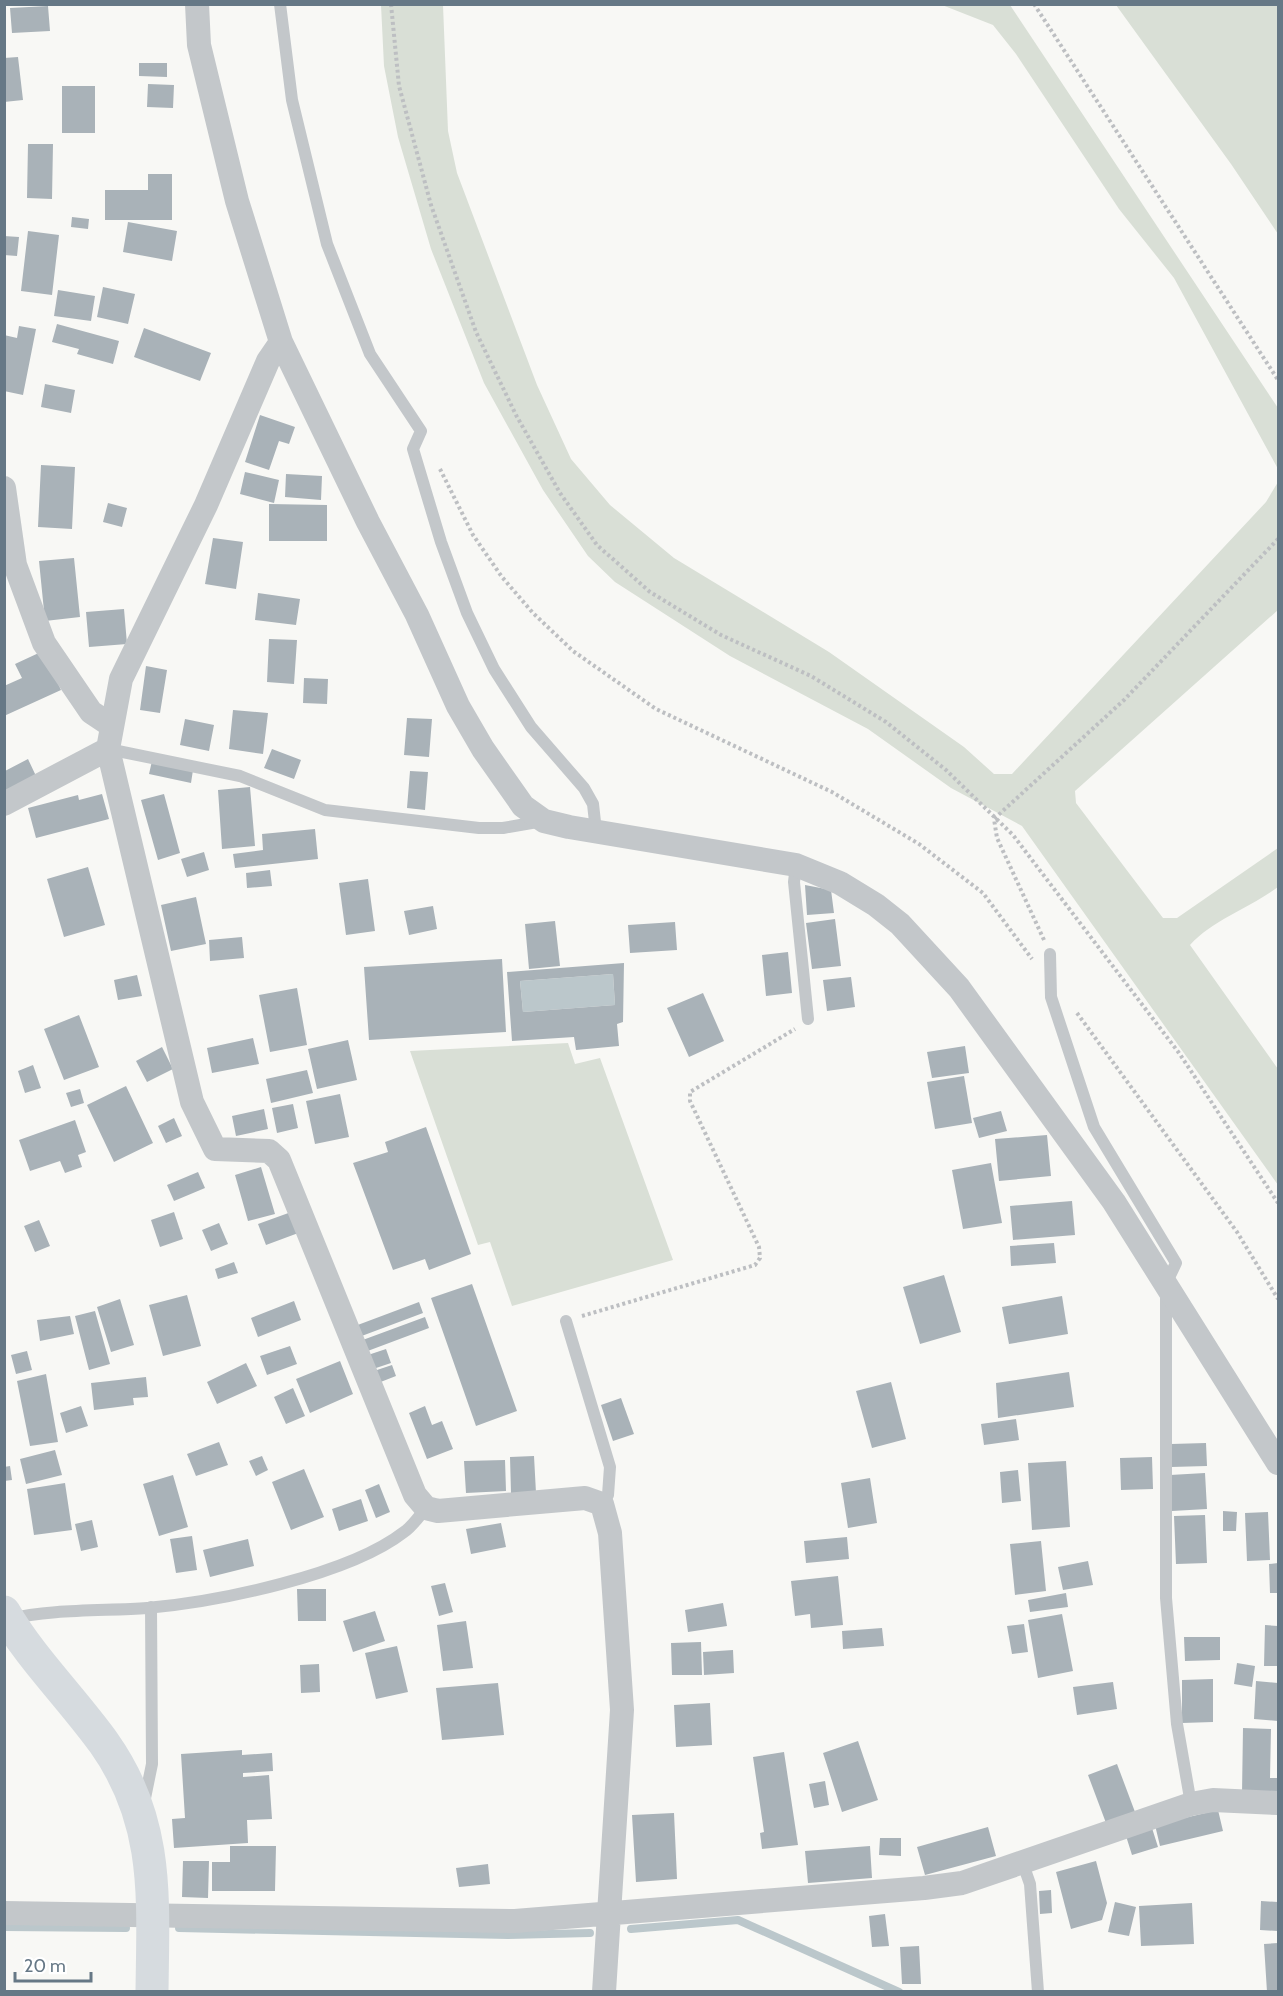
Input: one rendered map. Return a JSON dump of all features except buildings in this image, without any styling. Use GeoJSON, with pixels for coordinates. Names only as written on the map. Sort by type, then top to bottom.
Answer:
{"type":"FeatureCollection","features":[{"type":"Feature","properties":{"kind":"street"},"geometry":{"type":"LineString","coordinates":[[197,4],[199,45],[237,201],[281,342],[368,522],[417,615],[458,706],[483,749],[516,797],[523,806],[544,821],[796,865],[840,883],[876,905],[924,948],[1002,1045],[1114,1203],[1278,1463]]}},
{"type":"Feature","properties":{"kind":"street"},"geometry":{"type":"LineString","coordinates":[[281,342],[267,361],[206,505],[121,679],[110,737],[192,1102],[215,1149],[269,1151],[279,1160],[415,1495],[426,1508],[438,1511],[585,1498],[602,1504],[610,1533],[622,1710],[604,1992]]}},
{"type":"Feature","properties":{"kind":"street"},"geometry":{"type":"LineString","coordinates":[[4,488],[15,565],[44,643],[110,737]]}},
{"type":"Feature","properties":{"kind":"street"},"geometry":{"type":"LineString","coordinates":[[4,804],[110,737]]}},
{"type":"Feature","properties":{"kind":"street"},"geometry":{"type":"LineString","coordinates":[[7,1616],[105,1744],[133,1792],[140,1811],[151,1868],[152,1992]]}},
{"type":"Feature","properties":{"kind":"street"},"geometry":{"type":"LineString","coordinates":[[4,1913],[463,1922],[515,1921],[924,1888],[962,1883],[1023,1864],[1191,1804],[1213,1800],[1278,1803]]}},
{"type":"Feature","properties":{"kind":"lane"},"geometry":{"type":"LineString","coordinates":[[280,4],[292,100],[327,244],[370,354],[421,430],[413,449],[441,542],[467,613],[494,669],[531,727],[584,788],[592,804],[596,831]]}},
{"type":"Feature","properties":{"kind":"lane"},"geometry":{"type":"LineString","coordinates":[[110,737],[240,776],[325,810],[479,828],[503,828],[544,821]]}},
{"type":"Feature","properties":{"kind":"lane"},"geometry":{"type":"LineString","coordinates":[[796,865],[794,882],[808,1019]]}},
{"type":"Feature","properties":{"kind":"lane"},"geometry":{"type":"LineString","coordinates":[[1050,954],[1051,997],[1094,1127],[1176,1263],[1166,1284],[1166,1598],[1177,1724],[1191,1804]]}},
{"type":"Feature","properties":{"kind":"lane"},"geometry":{"type":"LineString","coordinates":[[566,1321],[610,1467],[608,1495],[602,1504]]}},
{"type":"Feature","properties":{"kind":"lane"},"geometry":{"type":"LineString","coordinates":[[7,1616],[151,1608],[260,1590],[305,1576],[390,1542],[406,1531],[426,1508]]}},
{"type":"Feature","properties":{"kind":"lane"},"geometry":{"type":"LineString","coordinates":[[140,1811],[147,1798],[152,1764],[151,1608]]}},
{"type":"Feature","properties":{"kind":"lane"},"geometry":{"type":"LineString","coordinates":[[1023,1864],[1030,1884],[1038,1992]]}},
{"type":"Feature","properties":{"kind":"path"},"geometry":{"type":"LineString","coordinates":[[391,4],[399,86],[431,205],[476,332],[516,415],[560,494],[597,545],[650,592],[721,635],[812,676],[886,722],[946,770],[1013,835],[1179,1053],[1278,1203]]}},
{"type":"Feature","properties":{"kind":"path"},"geometry":{"type":"LineString","coordinates":[[1034,4],[1278,380]]}},
{"type":"Feature","properties":{"kind":"path"},"geometry":{"type":"LineString","coordinates":[[421,430],[473,535],[496,568],[533,613],[573,651],[656,710],[832,792],[919,844],[983,893],[1052,986],[1086,1023],[1217,1203],[1278,1299]]}},
{"type":"Feature","properties":{"kind":"path"},"geometry":{"type":"LineString","coordinates":[[994,819],[1124,700],[1264,557],[1278,539]]}},
{"type":"Feature","properties":{"kind":"path"},"geometry":{"type":"LineString","coordinates":[[994,819],[997,838],[1050,954]]}},
{"type":"Feature","properties":{"kind":"path"},"geometry":{"type":"LineString","coordinates":[[566,1321],[755,1265],[760,1258],[759,1247],[690,1101],[690,1092],[808,1019]]}},
{"type":"Feature","properties":{"kind":"shaded area"},"geometry":{"type":"Polygon","coordinates":[[[381,5],[443,5],[448,131],[457,173],[537,385],[571,459],[610,505],[674,558],[829,652],[964,747],[994,774],[1012,774],[1266,502],[1278,482],[1278,610],[1075,791],[1076,803],[1163,918],[1177,918],[1278,848],[1278,887],[1210,928],[1190,945],[1278,1069],[1278,1185],[1022,826],[951,788],[868,729],[730,656],[615,582],[588,556],[543,490],[484,383],[431,249],[398,137],[384,66],[381,5]]]}},
{"type":"Feature","properties":{"kind":"shaded area"},"geometry":{"type":"Polygon","coordinates":[[[942,5],[1010,5],[1278,408],[1278,469],[1174,278],[1119,209],[1016,54],[993,25],[942,5]]]}},
{"type":"Feature","properties":{"kind":"shaded area"},"geometry":{"type":"Polygon","coordinates":[[[1116,5],[1278,5],[1278,234],[1231,164],[1116,5]]]}},
{"type":"Feature","properties":{"kind":"shaded area"},"geometry":{"type":"Polygon","coordinates":[[[613,974],[615,1005],[523,1012],[520,981],[613,974]]]}},
{"type":"Feature","properties":{"kind":"shaded area"},"geometry":{"type":"Polygon","coordinates":[[[568,1043],[575,1064],[600,1058],[673,1260],[512,1306],[490,1242],[478,1245],[410,1051],[568,1043]]]}},
{"type":"Feature","properties":{"kind":"waterway"},"geometry":{"type":"LineString","coordinates":[[631,1929],[738,1920],[899,1992]]}},
{"type":"Feature","properties":{"kind":"waterway"},"geometry":{"type":"LineString","coordinates":[[4,1927],[126,1928]]}},
{"type":"Feature","properties":{"kind":"waterway"},"geometry":{"type":"LineString","coordinates":[[179,1928],[508,1935],[590,1933]]}}]}
